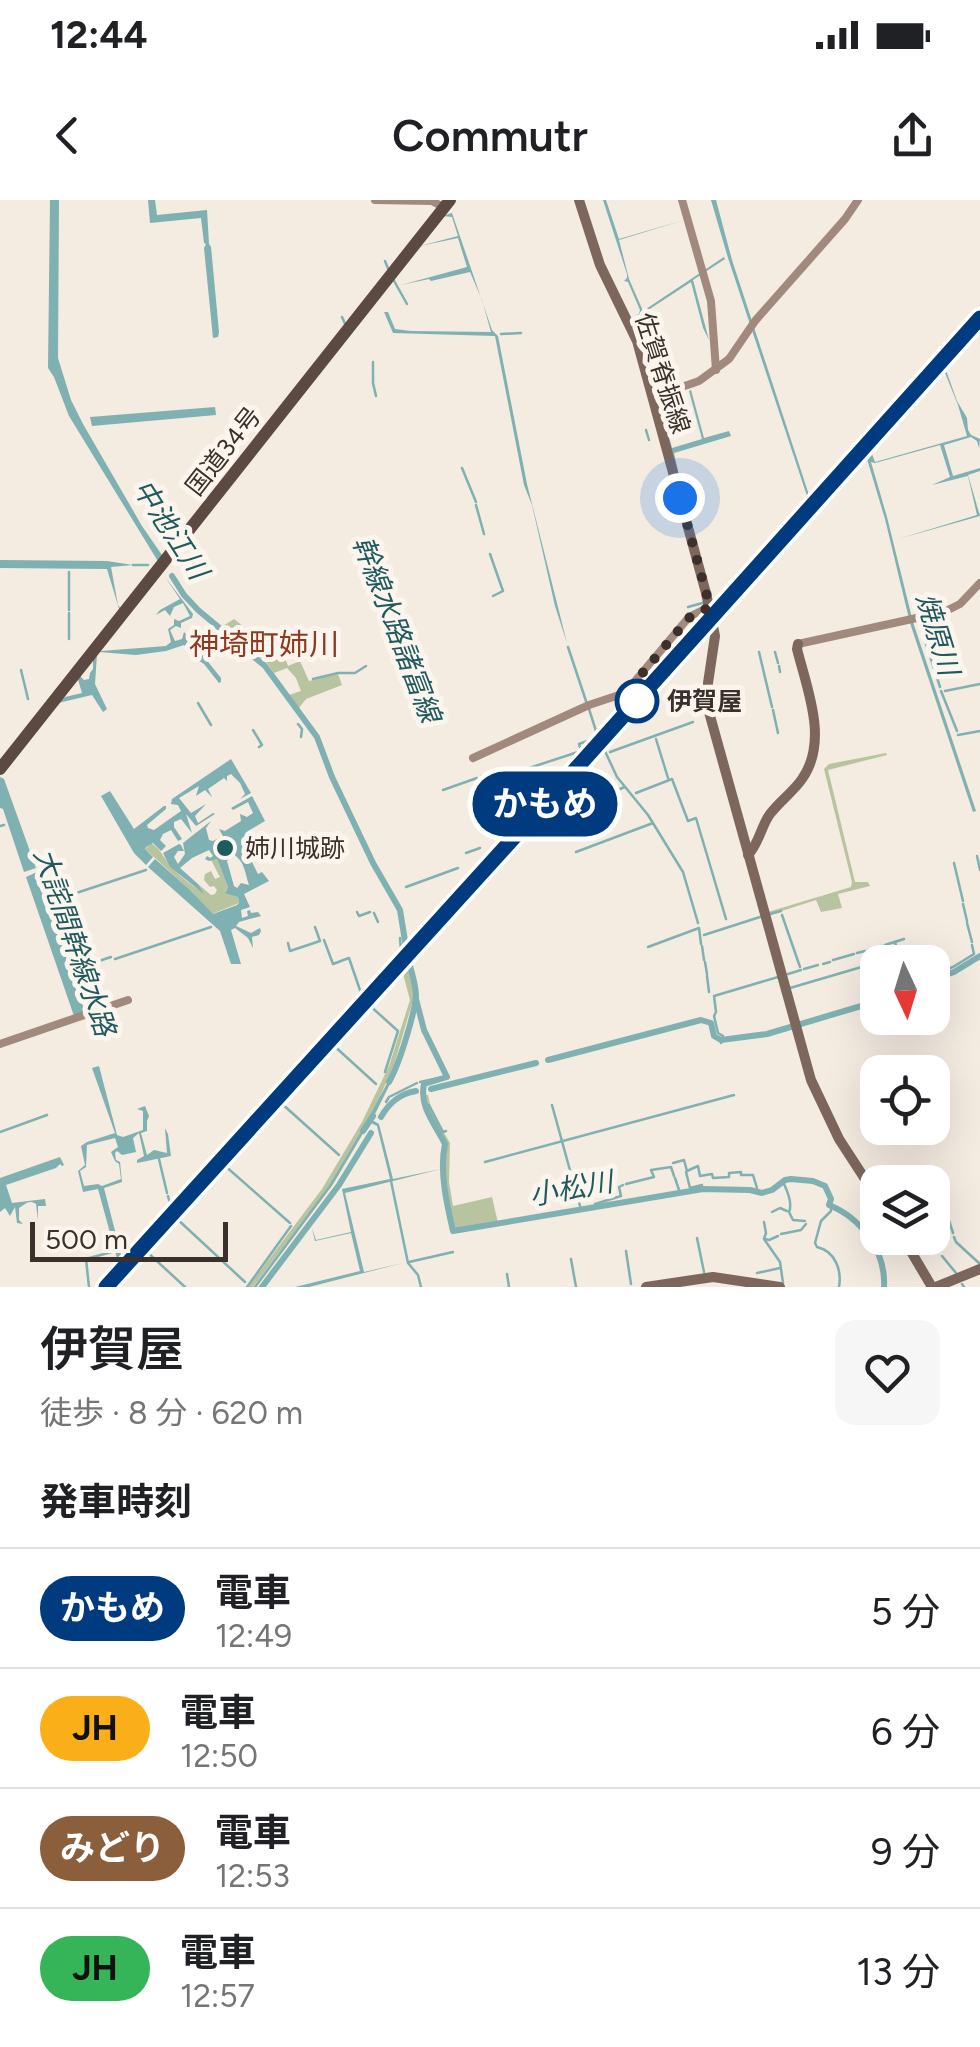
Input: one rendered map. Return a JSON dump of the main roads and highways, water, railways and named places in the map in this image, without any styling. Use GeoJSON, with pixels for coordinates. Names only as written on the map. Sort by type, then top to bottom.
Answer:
{"type":"FeatureCollection","features":[{"type":"Feature","properties":{"kind":"highway","name":"国道34号"},"geometry":{"type":"LineString","coordinates":[[0,769],[446,202]]}},
{"type":"Feature","properties":{"kind":"main road","name":"佐賀脊振線"},"geometry":{"type":"LineString","coordinates":[[579,200],[600,264],[633,330],[655,396],[710,607],[714,636],[709,712],[795,1026],[823,1108],[860,1171]]}},
{"type":"Feature","properties":{"kind":"main road"},"geometry":{"type":"LineString","coordinates":[[748,855],[773,810],[806,773],[813,753],[814,722],[798,644]]}},
{"type":"Feature","properties":{"kind":"main road"},"geometry":{"type":"LineString","coordinates":[[914,1255],[934,1287],[980,1269]]}},
{"type":"Feature","properties":{"kind":"main road"},"geometry":{"type":"LineString","coordinates":[[646,1287],[720,1276],[780,1287]]}},
{"type":"Feature","properties":{"kind":"water"},"geometry":{"type":"Polygon","coordinates":[[[50,200],[59,200],[58,358],[71,400],[164,558],[159,563],[69,416],[48,368],[50,200]]]}},
{"type":"Feature","properties":{"kind":"water"},"geometry":{"type":"Polygon","coordinates":[[[148,200],[155,200],[157,215],[207,210],[218,337],[213,338],[201,218],[150,223],[148,200]]]}},
{"type":"Feature","properties":{"kind":"water"},"geometry":{"type":"Polygon","coordinates":[[[603,200],[619,239],[684,220],[619,240],[629,279],[643,311],[725,259],[693,280],[709,340],[691,282],[636,318],[672,448],[702,439],[691,390],[704,438],[729,431],[731,436],[674,453],[682,489],[630,318],[640,310],[628,282],[624,281],[627,274],[603,200]]]}},
{"type":"Feature","properties":{"kind":"water"},"geometry":{"type":"Polygon","coordinates":[[[711,200],[716,200],[809,502],[728,258],[711,200]]]}},
{"type":"Feature","properties":{"kind":"water"},"geometry":{"type":"Polygon","coordinates":[[[452,213],[481,297],[470,272],[401,285],[467,267],[458,238],[420,246],[458,236],[452,217],[442,216],[452,213]]]}},
{"type":"Feature","properties":{"kind":"water"},"geometry":{"type":"Polygon","coordinates":[[[483,304],[498,336],[527,484],[567,643],[524,485],[495,336],[393,333],[384,312],[388,312],[395,329],[491,332],[483,304]]]}},
{"type":"Feature","properties":{"kind":"water"},"geometry":{"type":"Polygon","coordinates":[[[943,362],[967,418],[968,430],[980,439],[979,448],[971,437],[944,445],[953,476],[980,468],[968,475],[980,516],[898,539],[977,515],[968,476],[932,485],[950,477],[940,445],[875,463],[871,462],[913,622],[976,811],[973,812],[910,623],[864,449],[869,446],[875,462],[967,436],[943,362]]]}},
{"type":"Feature","properties":{"kind":"water"},"geometry":{"type":"Polygon","coordinates":[[[215,407],[216,415],[92,426],[90,417],[215,407]]]}},
{"type":"Feature","properties":{"kind":"water"},"geometry":{"type":"Polygon","coordinates":[[[0,560],[107,561],[133,565],[111,567],[120,612],[107,569],[0,568],[0,560]]]}},
{"type":"Feature","properties":{"kind":"water"},"geometry":{"type":"Polygon","coordinates":[[[165,577],[193,614],[181,623],[181,628],[170,630],[175,641],[182,639],[184,632],[190,638],[186,644],[191,651],[201,653],[224,641],[205,658],[221,682],[184,645],[136,655],[99,652],[166,646],[171,642],[168,629],[174,625],[174,619],[190,616],[183,603],[174,607],[170,616],[165,610],[156,615],[180,599],[165,577]]]}},
{"type":"Feature","properties":{"kind":"water"},"geometry":{"type":"Polygon","coordinates":[[[99,652],[95,684],[107,709],[103,712],[92,695],[58,703],[82,693],[77,676],[89,679],[93,655],[99,652]]]}},
{"type":"Feature","properties":{"kind":"water"},"geometry":{"type":"Polygon","coordinates":[[[231,759],[251,793],[240,799],[245,794],[231,774],[227,781],[224,778],[208,789],[212,797],[205,790],[196,796],[199,786],[179,798],[191,813],[206,804],[195,816],[198,823],[215,814],[196,826],[186,814],[192,833],[181,819],[174,822],[182,839],[178,841],[171,830],[163,834],[160,840],[166,846],[161,851],[153,843],[146,847],[153,857],[146,865],[134,853],[101,796],[110,791],[134,829],[166,806],[147,825],[154,830],[181,811],[178,805],[171,804],[172,799],[231,759]]]}},
{"type":"Feature","properties":{"kind":"water"},"geometry":{"type":"Polygon","coordinates":[[[0,777],[36,868],[24,872],[0,808],[0,777]]]}},
{"type":"Feature","properties":{"kind":"water"},"geometry":{"type":"Polygon","coordinates":[[[252,796],[265,821],[248,831],[256,856],[251,860],[258,874],[262,872],[269,881],[244,894],[250,907],[241,910],[242,918],[250,910],[261,916],[236,926],[251,933],[260,928],[261,931],[252,937],[253,948],[248,938],[235,928],[231,930],[241,964],[231,964],[220,931],[148,867],[155,859],[213,914],[237,905],[238,897],[225,893],[228,887],[217,859],[205,859],[213,856],[209,850],[180,868],[204,894],[170,867],[163,853],[181,845],[184,851],[178,851],[174,857],[178,864],[185,854],[183,843],[211,821],[206,828],[209,840],[221,837],[217,846],[223,856],[231,856],[227,861],[234,886],[249,885],[242,863],[231,852],[235,849],[229,837],[224,838],[219,829],[225,831],[241,821],[240,814],[247,817],[253,813],[248,802],[231,808],[252,796]]]}},
{"type":"Feature","properties":{"kind":"water"},"geometry":{"type":"Polygon","coordinates":[[[37,872],[85,1012],[74,1016],[26,877],[37,872]]]}},
{"type":"Feature","properties":{"kind":"water"},"geometry":{"type":"Polygon","coordinates":[[[99,1066],[117,1135],[123,1137],[143,1130],[143,1111],[137,1109],[145,1106],[149,1116],[147,1131],[141,1133],[147,1155],[154,1150],[167,1153],[165,1128],[171,1156],[137,1163],[144,1156],[139,1133],[133,1138],[136,1152],[115,1153],[120,1162],[122,1182],[104,1188],[122,1258],[118,1262],[98,1189],[83,1192],[78,1171],[85,1165],[81,1146],[115,1133],[92,1068],[99,1066]],[[115,1138],[87,1145],[86,1167],[80,1171],[84,1186],[102,1186],[121,1179],[119,1164],[111,1152],[118,1147],[115,1138]]]}},
{"type":"Feature","properties":{"kind":"water"},"geometry":{"type":"Polygon","coordinates":[[[392,1074],[372,1120],[379,1124],[393,1179],[441,1169],[345,1193],[364,1272],[403,1263],[309,1287],[295,1287],[360,1271],[351,1233],[315,1241],[312,1228],[316,1240],[351,1232],[342,1189],[390,1179],[377,1126],[367,1121],[392,1074]]]}},
{"type":"Feature","properties":{"kind":"water"},"geometry":{"type":"Polygon","coordinates":[[[60,1157],[64,1165],[6,1185],[12,1203],[45,1199],[46,1206],[38,1206],[38,1220],[36,1204],[31,1202],[19,1208],[23,1224],[17,1223],[15,1207],[10,1216],[5,1208],[0,1212],[0,1178],[60,1157]]]}},
{"type":"Feature","properties":{"kind":"waterway"},"geometry":{"type":"LineString","coordinates":[[385,261],[389,271]]}},
{"type":"Feature","properties":{"kind":"waterway"},"geometry":{"type":"LineString","coordinates":[[393,279],[407,304]]}},
{"type":"Feature","properties":{"kind":"waterway"},"geometry":{"type":"LineString","coordinates":[[342,317],[346,326]]}},
{"type":"Feature","properties":{"kind":"waterway"},"geometry":{"type":"LineString","coordinates":[[501,334],[521,333]]}},
{"type":"Feature","properties":{"kind":"waterway"},"geometry":{"type":"LineString","coordinates":[[373,362],[376,396]]}},
{"type":"Feature","properties":{"kind":"waterway"},"geometry":{"type":"LineString","coordinates":[[646,430],[649,440]]}},
{"type":"Feature","properties":{"kind":"waterway"},"geometry":{"type":"LineString","coordinates":[[462,468],[476,502]]}},
{"type":"Feature","properties":{"kind":"waterway"},"geometry":{"type":"LineString","coordinates":[[476,505],[484,534]]}},
{"type":"Feature","properties":{"kind":"waterway"},"geometry":{"type":"LineString","coordinates":[[490,554],[503,591],[493,596]]}},
{"type":"Feature","properties":{"kind":"waterway"},"geometry":{"type":"LineString","coordinates":[[133,565],[148,565]]}},
{"type":"Feature","properties":{"kind":"waterway"},"geometry":{"type":"LineString","coordinates":[[69,572],[69,610]]}},
{"type":"Feature","properties":{"kind":"waterway","name":"中池江川"},"geometry":{"type":"LineString","coordinates":[[172,576],[198,610],[265,666],[317,737],[373,863],[400,910],[406,947]]}},
{"type":"Feature","properties":{"kind":"waterway"},"geometry":{"type":"LineString","coordinates":[[688,607],[706,602]]}},
{"type":"Feature","properties":{"kind":"waterway"},"geometry":{"type":"LineString","coordinates":[[69,613],[69,639]]}},
{"type":"Feature","properties":{"kind":"waterway","name":"焼原川"},"geometry":{"type":"LineString","coordinates":[[919,622],[940,687]]}},
{"type":"Feature","properties":{"kind":"waterway"},"geometry":{"type":"LineString","coordinates":[[568,647],[586,701]]}},
{"type":"Feature","properties":{"kind":"waterway"},"geometry":{"type":"LineString","coordinates":[[759,652],[772,707]]}},
{"type":"Feature","properties":{"kind":"waterway"},"geometry":{"type":"LineString","coordinates":[[775,652],[778,663]]}},
{"type":"Feature","properties":{"kind":"waterway"},"geometry":{"type":"LineString","coordinates":[[313,679],[355,673],[366,666]]}},
{"type":"Feature","properties":{"kind":"waterway"},"geometry":{"type":"LineString","coordinates":[[779,666],[780,672]]}},
{"type":"Feature","properties":{"kind":"waterway"},"geometry":{"type":"LineString","coordinates":[[21,670],[28,699]]}},
{"type":"Feature","properties":{"kind":"waterway"},"geometry":{"type":"LineString","coordinates":[[945,691],[980,684]]}},
{"type":"Feature","properties":{"kind":"waterway","name":"焼原川"},"geometry":{"type":"LineString","coordinates":[[941,691],[957,731]]}},
{"type":"Feature","properties":{"kind":"waterway"},"geometry":{"type":"LineString","coordinates":[[198,703],[211,725]]}},
{"type":"Feature","properties":{"kind":"waterway"},"geometry":{"type":"LineString","coordinates":[[589,709],[596,731]]}},
{"type":"Feature","properties":{"kind":"waterway"},"geometry":{"type":"LineString","coordinates":[[773,710],[778,733]]}},
{"type":"Feature","properties":{"kind":"waterway"},"geometry":{"type":"LineString","coordinates":[[610,752],[693,722]]}},
{"type":"Feature","properties":{"kind":"waterway"},"geometry":{"type":"LineString","coordinates":[[298,724],[301,737]]}},
{"type":"Feature","properties":{"kind":"waterway"},"geometry":{"type":"LineString","coordinates":[[253,730],[262,745],[259,747]]}},
{"type":"Feature","properties":{"kind":"waterway"},"geometry":{"type":"LineString","coordinates":[[958,735],[980,731]]}},
{"type":"Feature","properties":{"kind":"waterway"},"geometry":{"type":"LineString","coordinates":[[542,801],[523,770],[581,751],[579,744],[593,739]]}},
{"type":"Feature","properties":{"kind":"waterway"},"geometry":{"type":"LineString","coordinates":[[656,739],[668,778]]}},
{"type":"Feature","properties":{"kind":"waterway"},"geometry":{"type":"LineString","coordinates":[[604,749],[617,777],[648,815],[683,872],[698,923]]}},
{"type":"Feature","properties":{"kind":"waterway"},"geometry":{"type":"LineString","coordinates":[[481,776],[491,773],[494,779],[523,770]]}},
{"type":"Feature","properties":{"kind":"waterway"},"geometry":{"type":"LineString","coordinates":[[443,790],[477,778]]}},
{"type":"Feature","properties":{"kind":"waterway"},"geometry":{"type":"LineString","coordinates":[[636,793],[672,779],[688,821],[696,818],[726,919]]}},
{"type":"Feature","properties":{"kind":"waterway"},"geometry":{"type":"LineString","coordinates":[[557,813],[625,787]]}},
{"type":"Feature","properties":{"kind":"waterway"},"geometry":{"type":"LineString","coordinates":[[480,881],[535,821]]}},
{"type":"Feature","properties":{"kind":"waterway"},"geometry":{"type":"LineString","coordinates":[[576,852],[653,823]]}},
{"type":"Feature","properties":{"kind":"waterway"},"geometry":{"type":"LineString","coordinates":[[0,826],[4,825]]}},
{"type":"Feature","properties":{"kind":"waterway"},"geometry":{"type":"LineString","coordinates":[[466,853],[480,848]]}},
{"type":"Feature","properties":{"kind":"waterway"},"geometry":{"type":"LineString","coordinates":[[977,856],[980,870]]}},
{"type":"Feature","properties":{"kind":"waterway"},"geometry":{"type":"LineString","coordinates":[[954,863],[963,901]]}},
{"type":"Feature","properties":{"kind":"waterway"},"geometry":{"type":"LineString","coordinates":[[406,887],[458,868]]}},
{"type":"Feature","properties":{"kind":"waterway","name":"大詫間幹線水路"},"geometry":{"type":"LineString","coordinates":[[52,901],[146,870]]}},
{"type":"Feature","properties":{"kind":"waterway"},"geometry":{"type":"LineString","coordinates":[[416,952],[468,894]]}},
{"type":"Feature","properties":{"kind":"waterway"},"geometry":{"type":"LineString","coordinates":[[963,904],[967,921]]}},
{"type":"Feature","properties":{"kind":"waterway"},"geometry":{"type":"LineString","coordinates":[[770,914],[781,911]]}},
{"type":"Feature","properties":{"kind":"waterway"},"geometry":{"type":"LineString","coordinates":[[357,912],[359,916],[370,912]]}},
{"type":"Feature","properties":{"kind":"waterway"},"geometry":{"type":"LineString","coordinates":[[374,913],[378,922]]}},
{"type":"Feature","properties":{"kind":"waterway"},"geometry":{"type":"LineString","coordinates":[[782,915],[800,967]]}},
{"type":"Feature","properties":{"kind":"waterway"},"geometry":{"type":"LineString","coordinates":[[704,935],[760,917]]}},
{"type":"Feature","properties":{"kind":"waterway"},"geometry":{"type":"LineString","coordinates":[[967,923],[972,942]]}},
{"type":"Feature","properties":{"kind":"waterway"},"geometry":{"type":"LineString","coordinates":[[115,959],[211,927]]}},
{"type":"Feature","properties":{"kind":"waterway"},"geometry":{"type":"LineString","coordinates":[[288,943],[290,951],[320,941],[315,927]]}},
{"type":"Feature","properties":{"kind":"waterway"},"geometry":{"type":"LineString","coordinates":[[648,947],[699,928],[701,944]]}},
{"type":"Feature","properties":{"kind":"waterway"},"geometry":{"type":"LineString","coordinates":[[362,992],[401,951],[400,938]]}},
{"type":"Feature","properties":{"kind":"waterway"},"geometry":{"type":"LineString","coordinates":[[885,945],[904,939]]}},
{"type":"Feature","properties":{"kind":"waterway"},"geometry":{"type":"LineString","coordinates":[[324,940],[333,964],[349,958],[362,996]]}},
{"type":"Feature","properties":{"kind":"waterway"},"geometry":{"type":"LineString","coordinates":[[790,988],[899,956],[895,942]]}},
{"type":"Feature","properties":{"kind":"waterway"},"geometry":{"type":"LineString","coordinates":[[950,968],[974,954],[972,945]]}},
{"type":"Feature","properties":{"kind":"waterway"},"geometry":{"type":"LineString","coordinates":[[702,946],[704,960]]}},
{"type":"Feature","properties":{"kind":"waterway"},"geometry":{"type":"LineString","coordinates":[[833,960],[854,954]]}},
{"type":"Feature","properties":{"kind":"waterway","name":"中池江川"},"geometry":{"type":"LineString","coordinates":[[389,1082],[406,1040],[416,996],[408,956]]}},
{"type":"Feature","properties":{"kind":"waterway"},"geometry":{"type":"LineString","coordinates":[[950,973],[980,956]]}},
{"type":"Feature","properties":{"kind":"waterway","name":"大詫間幹線水路"},"geometry":{"type":"LineString","coordinates":[[75,969],[111,957]]}},
{"type":"Feature","properties":{"kind":"waterway"},"geometry":{"type":"LineString","coordinates":[[705,962],[707,974]]}},
{"type":"Feature","properties":{"kind":"waterway"},"geometry":{"type":"LineString","coordinates":[[823,964],[830,962]]}},
{"type":"Feature","properties":{"kind":"waterway"},"geometry":{"type":"LineString","coordinates":[[804,969],[818,965]]}},
{"type":"Feature","properties":{"kind":"waterway"},"geometry":{"type":"LineString","coordinates":[[788,974],[801,970]]}},
{"type":"Feature","properties":{"kind":"waterway"},"geometry":{"type":"LineString","coordinates":[[707,976],[709,992]]}},
{"type":"Feature","properties":{"kind":"waterway"},"geometry":{"type":"LineString","coordinates":[[723,1036],[718,1033],[714,1016],[714,996],[778,977]]}},
{"type":"Feature","properties":{"kind":"waterway","name":"小松川"},"geometry":{"type":"LineString","coordinates":[[416,999],[424,1030],[447,1077],[424,1084],[423,1092],[429,1115],[445,1144],[443,1177],[453,1231],[703,1189],[762,1193],[785,1180],[813,1181],[825,1186],[831,1199],[829,1205],[851,1218],[869,1237],[881,1261],[884,1287]]}},
{"type":"Feature","properties":{"kind":"waterway"},"geometry":{"type":"LineString","coordinates":[[351,1023],[368,1004],[398,1031],[385,1072]]}},
{"type":"Feature","properties":{"kind":"waterway"},"geometry":{"type":"LineString","coordinates":[[548,1060],[701,1020],[711,1023],[714,1036],[721,1040],[767,1034],[860,1006]]}},
{"type":"Feature","properties":{"kind":"waterway"},"geometry":{"type":"LineString","coordinates":[[308,1070],[348,1025]]}},
{"type":"Feature","properties":{"kind":"waterway"},"geometry":{"type":"LineString","coordinates":[[332,1044],[376,1084]]}},
{"type":"Feature","properties":{"kind":"waterway"},"geometry":{"type":"LineString","coordinates":[[431,1089],[536,1063]]}},
{"type":"Feature","properties":{"kind":"waterway"},"geometry":{"type":"LineString","coordinates":[[253,1131],[307,1072]]}},
{"type":"Feature","properties":{"kind":"waterway","name":"小松川"},"geometry":{"type":"LineString","coordinates":[[420,1082],[443,1077]]}},
{"type":"Feature","properties":{"kind":"waterway"},"geometry":{"type":"LineString","coordinates":[[386,1102],[417,1083]]}},
{"type":"Feature","properties":{"kind":"waterway"},"geometry":{"type":"LineString","coordinates":[[381,1117],[395,1100],[416,1091]]}},
{"type":"Feature","properties":{"kind":"waterway"},"geometry":{"type":"LineString","coordinates":[[485,1162],[734,1095]]}},
{"type":"Feature","properties":{"kind":"waterway"},"geometry":{"type":"LineString","coordinates":[[281,1103],[339,1155]]}},
{"type":"Feature","properties":{"kind":"waterway"},"geometry":{"type":"LineString","coordinates":[[429,1105],[443,1132],[446,1131]]}},
{"type":"Feature","properties":{"kind":"waterway"},"geometry":{"type":"LineString","coordinates":[[552,1105],[571,1174]]}},
{"type":"Feature","properties":{"kind":"waterway"},"geometry":{"type":"LineString","coordinates":[[0,1132],[47,1115]]}},
{"type":"Feature","properties":{"kind":"waterway","name":"中池江川"},"geometry":{"type":"LineString","coordinates":[[363,1131],[373,1116]]}},
{"type":"Feature","properties":{"kind":"waterway"},"geometry":{"type":"LineString","coordinates":[[255,1287],[331,1185],[363,1131]]}},
{"type":"Feature","properties":{"kind":"waterway"},"geometry":{"type":"LineString","coordinates":[[262,1287],[339,1185],[371,1133]]}},
{"type":"Feature","properties":{"kind":"waterway"},"geometry":{"type":"LineString","coordinates":[[197,1193],[250,1134]]}},
{"type":"Feature","properties":{"kind":"waterway"},"geometry":{"type":"LineString","coordinates":[[159,1159],[167,1193]]}},
{"type":"Feature","properties":{"kind":"waterway"},"geometry":{"type":"LineString","coordinates":[[673,1163],[684,1160],[687,1171],[698,1166],[700,1176],[712,1174],[713,1178],[741,1172],[753,1175],[757,1188]]}},
{"type":"Feature","properties":{"kind":"waterway"},"geometry":{"type":"LineString","coordinates":[[223,1164],[290,1223]]}},
{"type":"Feature","properties":{"kind":"waterway"},"geometry":{"type":"LineString","coordinates":[[626,1184],[654,1177],[651,1170],[671,1167],[674,1176]]}},
{"type":"Feature","properties":{"kind":"waterway"},"geometry":{"type":"LineString","coordinates":[[686,1172],[690,1188],[702,1185]]}},
{"type":"Feature","properties":{"kind":"waterway"},"geometry":{"type":"LineString","coordinates":[[573,1178],[580,1206]]}},
{"type":"Feature","properties":{"kind":"waterway"},"geometry":{"type":"LineString","coordinates":[[675,1178],[679,1190]]}},
{"type":"Feature","properties":{"kind":"waterway"},"geometry":{"type":"LineString","coordinates":[[391,1181],[408,1263],[418,1275],[421,1287]]}},
{"type":"Feature","properties":{"kind":"waterway"},"geometry":{"type":"LineString","coordinates":[[783,1182],[793,1220],[805,1221]]}},
{"type":"Feature","properties":{"kind":"waterway"},"geometry":{"type":"LineString","coordinates":[[595,1204],[621,1196],[619,1187],[623,1185]]}},
{"type":"Feature","properties":{"kind":"waterway"},"geometry":{"type":"LineString","coordinates":[[168,1196],[170,1204]]}},
{"type":"Feature","properties":{"kind":"waterway"},"geometry":{"type":"LineString","coordinates":[[194,1197],[175,1217],[245,1282]]}},
{"type":"Feature","properties":{"kind":"waterway"},"geometry":{"type":"LineString","coordinates":[[831,1206],[821,1221],[815,1243],[836,1262],[839,1287]]}},
{"type":"Feature","properties":{"kind":"waterway"},"geometry":{"type":"LineString","coordinates":[[772,1212],[780,1208],[787,1211]]}},
{"type":"Feature","properties":{"kind":"waterway"},"geometry":{"type":"LineString","coordinates":[[122,1276],[173,1220]]}},
{"type":"Feature","properties":{"kind":"waterway"},"geometry":{"type":"LineString","coordinates":[[764,1222],[764,1239],[780,1262],[783,1283]]}},
{"type":"Feature","properties":{"kind":"waterway"},"geometry":{"type":"LineString","coordinates":[[781,1234],[801,1230],[806,1224]]}},
{"type":"Feature","properties":{"kind":"waterway"},"geometry":{"type":"LineString","coordinates":[[950,1224],[953,1233]]}},
{"type":"Feature","properties":{"kind":"waterway"},"geometry":{"type":"LineString","coordinates":[[247,1287],[291,1226]]}},
{"type":"Feature","properties":{"kind":"waterway"},"geometry":{"type":"LineString","coordinates":[[765,1239],[778,1236]]}},
{"type":"Feature","properties":{"kind":"waterway"},"geometry":{"type":"LineString","coordinates":[[954,1237],[980,1264]]}},
{"type":"Feature","properties":{"kind":"waterway"},"geometry":{"type":"LineString","coordinates":[[697,1238],[704,1272]]}},
{"type":"Feature","properties":{"kind":"waterway"},"geometry":{"type":"LineString","coordinates":[[89,1287],[86,1259],[115,1251]]}},
{"type":"Feature","properties":{"kind":"waterway"},"geometry":{"type":"LineString","coordinates":[[146,1251],[185,1287]]}},
{"type":"Feature","properties":{"kind":"waterway"},"geometry":{"type":"LineString","coordinates":[[626,1251],[631,1284]]}},
{"type":"Feature","properties":{"kind":"waterway"},"geometry":{"type":"LineString","coordinates":[[409,1262],[453,1252]]}},
{"type":"Feature","properties":{"kind":"waterway"},"geometry":{"type":"LineString","coordinates":[[942,1256],[956,1273]]}},
{"type":"Feature","properties":{"kind":"waterway"},"geometry":{"type":"LineString","coordinates":[[571,1259],[576,1287]]}},
{"type":"Feature","properties":{"kind":"waterway"},"geometry":{"type":"LineString","coordinates":[[757,1273],[780,1268]]}},
{"type":"Feature","properties":{"kind":"waterway"},"geometry":{"type":"LineString","coordinates":[[507,1274],[509,1287]]}},
{"type":"Feature","properties":{"kind":"waterway"},"geometry":{"type":"LineString","coordinates":[[112,1287],[120,1278]]}},
{"type":"Feature","properties":{"kind":"railway"},"geometry":{"type":"LineString","coordinates":[[102,1287],[980,314]]}},
{"type":"Feature","properties":{"kind":"train","name":"かもめ"},"geometry":{"type":"LineString","coordinates":[[106,1287],[980,318]]}},
{"type":"Feature","properties":{"kind":"place","name":"伊賀屋"},"geometry":{"type":"Point","coordinates":[637,701]}},
{"type":"Feature","properties":{"kind":"place","name":"姉川城跡"},"geometry":{"type":"Point","coordinates":[225,848]}},
{"type":"Feature","properties":{"kind":"district","name":"神埼町姉川"},"geometry":{"type":"Point","coordinates":[264,645]}},
{"type":"Feature","properties":{"kind":"water label","name":"幹線水路諸富線"},"geometry":{"type":"Point","coordinates":[397,629]}}]}
